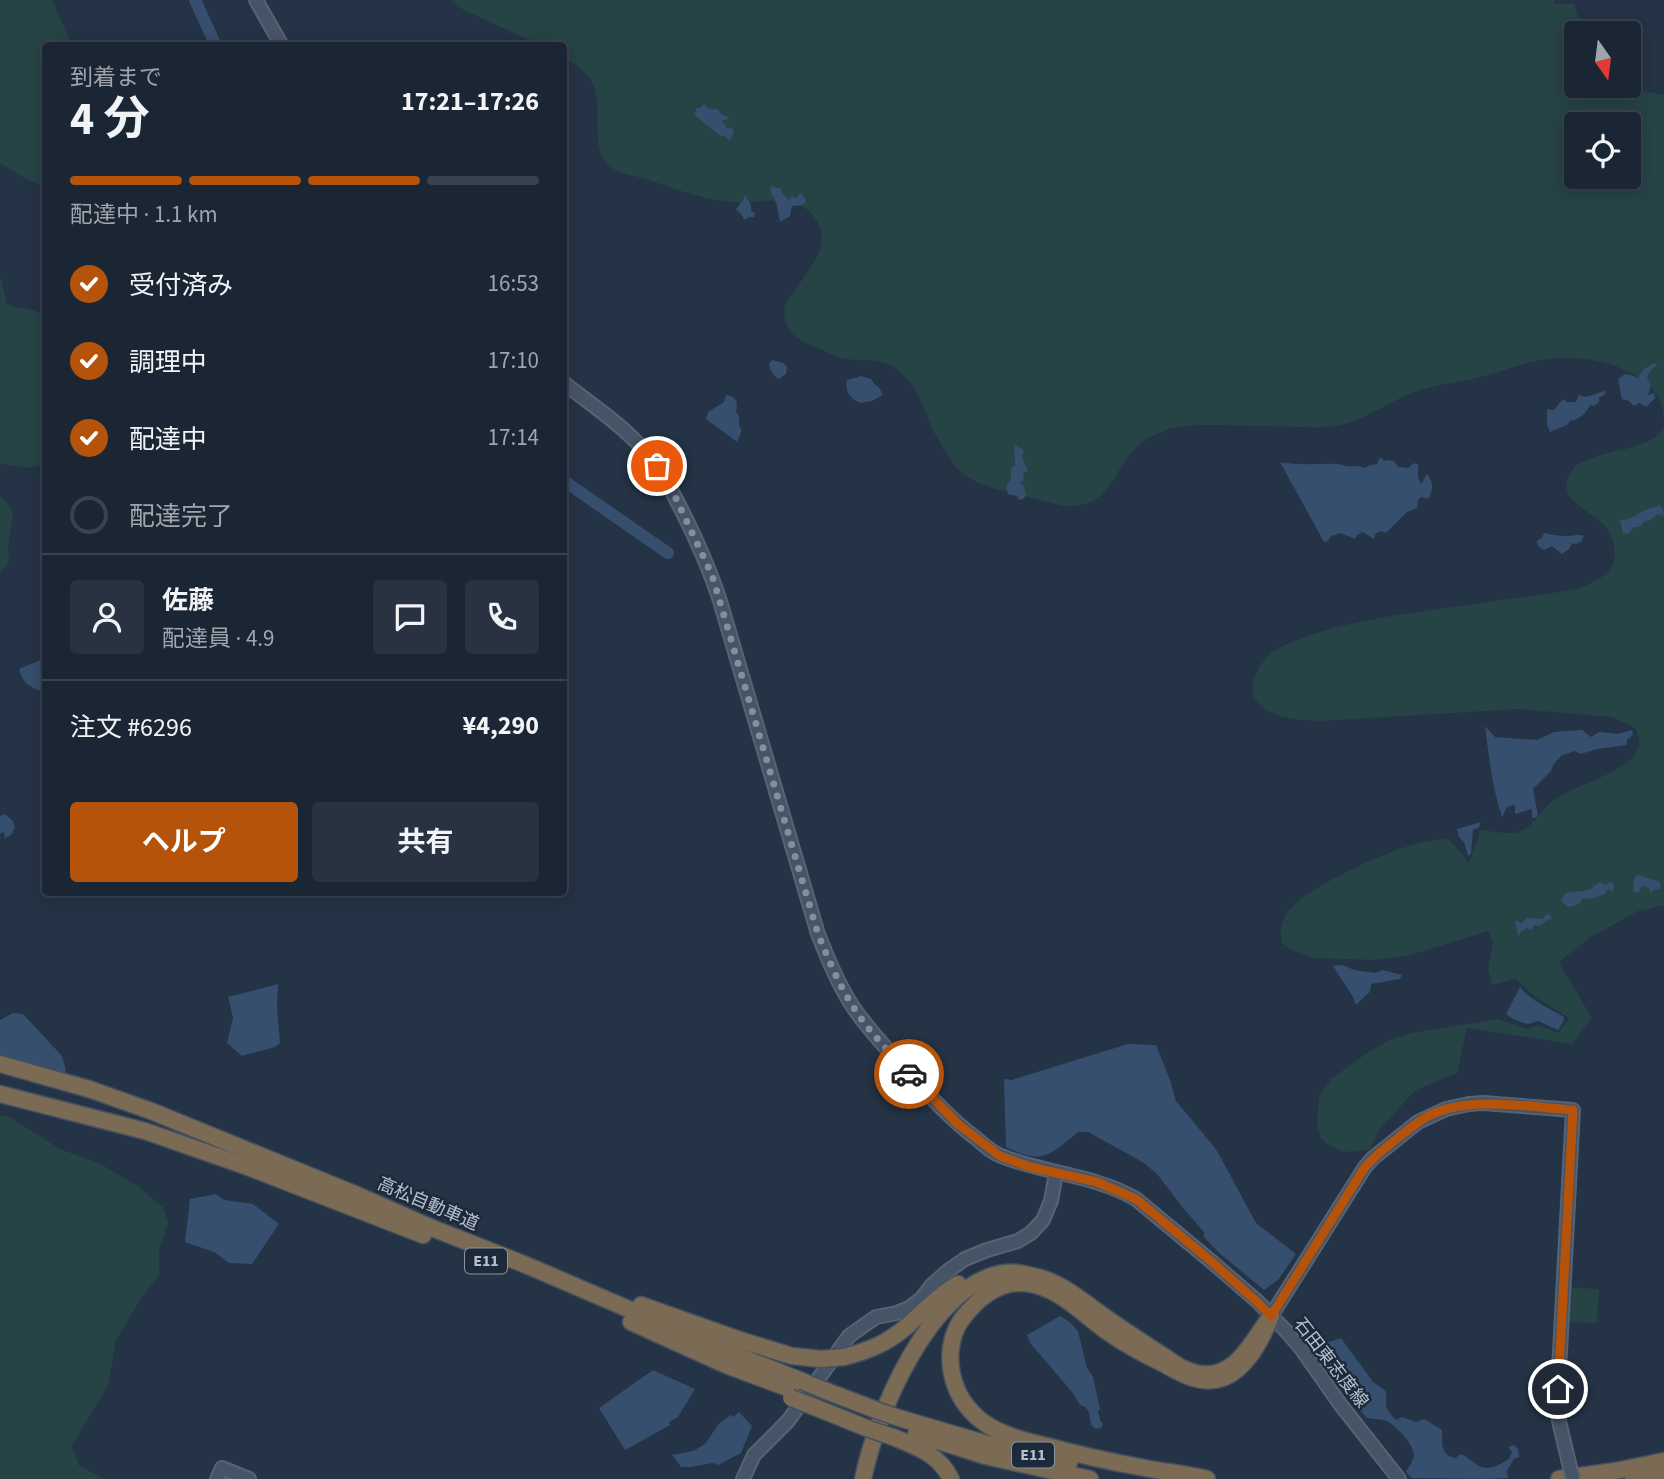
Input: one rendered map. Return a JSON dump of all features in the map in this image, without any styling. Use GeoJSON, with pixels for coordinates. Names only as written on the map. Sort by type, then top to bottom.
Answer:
{"type":"FeatureCollection","features":[{"type":"Feature","properties":{"kind":"highway","name":"高松自動車道"},"geometry":{"type":"LineString","coordinates":[[0,1064],[89,1089],[151,1111],[520,1274],[660,1323],[796,1390]]}},
{"type":"Feature","properties":{"kind":"highway","name":"高松自動車道"},"geometry":{"type":"LineString","coordinates":[[0,1094],[145,1131],[353,1200],[526,1265],[626,1310]]}},
{"type":"Feature","properties":{"kind":"highway"},"geometry":{"type":"LineString","coordinates":[[626,1310],[660,1323],[740,1340],[792,1356],[821,1359],[869,1351],[905,1328],[928,1306],[969,1278],[986,1274],[1007,1278]]}},
{"type":"Feature","properties":{"kind":"highway"},"geometry":{"type":"LineString","coordinates":[[863,1479],[886,1408],[898,1378],[914,1350],[953,1300],[982,1280],[1023,1274],[1044,1278],[1180,1367],[1196,1373],[1209,1374],[1226,1370],[1237,1363],[1271,1316]]}},
{"type":"Feature","properties":{"kind":"highway"},"geometry":{"type":"LineString","coordinates":[[870,1479],[896,1401],[911,1368],[943,1320],[975,1292],[1007,1278]]}},
{"type":"Feature","properties":{"kind":"highway"},"geometry":{"type":"LineString","coordinates":[[1007,1278],[971,1307],[960,1321],[951,1343],[949,1364],[953,1381],[960,1398],[970,1410],[983,1422],[1001,1432],[1031,1442],[1081,1456],[1207,1479]]}},
{"type":"Feature","properties":{"kind":"highway","name":"高松自動車道"},"geometry":{"type":"LineString","coordinates":[[660,1323],[726,1365],[896,1427]]}},
{"type":"Feature","properties":{"kind":"highway"},"geometry":{"type":"LineString","coordinates":[[896,1427],[917,1447],[935,1457],[946,1468],[951,1479]]}},
{"type":"Feature","properties":{"kind":"highway","name":"E11"},"geometry":{"type":"LineString","coordinates":[[896,1427],[985,1456],[1090,1479]]}},
{"type":"Feature","properties":{"kind":"highway","name":"E11"},"geometry":{"type":"LineString","coordinates":[[896,1427],[1077,1465],[1170,1479]]}},
{"type":"Feature","properties":{"kind":"highway"},"geometry":{"type":"LineString","coordinates":[[1559,1479],[1664,1461]]}},
{"type":"Feature","properties":{"kind":"highway"},"geometry":{"type":"LineString","coordinates":[[1633,1479],[1664,1473]]}},
{"type":"Feature","properties":{"kind":"main road"},"geometry":{"type":"LineString","coordinates":[[256,0],[280,42]]}},
{"type":"Feature","properties":{"kind":"main road","name":"石田東志度線"},"geometry":{"type":"LineString","coordinates":[[567,385],[641,446],[671,488],[701,550],[716,588],[818,934],[834,974],[864,1023],[959,1125],[1000,1156],[1030,1167],[1097,1182],[1136,1199],[1212,1262],[1256,1301],[1300,1347],[1340,1404],[1399,1479]]}},
{"type":"Feature","properties":{"kind":"main road"},"geometry":{"type":"LineString","coordinates":[[1271,1316],[1365,1167],[1418,1122],[1446,1109],[1469,1104],[1573,1110],[1558,1389],[1559,1421],[1573,1479]]}},
{"type":"Feature","properties":{"kind":"main road"},"geometry":{"type":"LineString","coordinates":[[743,1479],[754,1455],[788,1421],[849,1336],[876,1317],[909,1308],[949,1270],[965,1259],[1018,1241],[1031,1233],[1043,1220],[1051,1201],[1056,1173]]}},
{"type":"Feature","properties":{"kind":"main road"},"geometry":{"type":"LineString","coordinates":[[217,1479],[222,1468],[249,1479]]}},
{"type":"Feature","properties":{"kind":"green space"},"geometry":{"type":"Polygon","coordinates":[[[0,0],[52,0],[71,42],[42,42],[42,186],[0,163],[0,0]]]}},
{"type":"Feature","properties":{"kind":"green space"},"geometry":{"type":"Polygon","coordinates":[[[451,0],[1554,0],[1554,4],[1574,4],[1580,21],[1564,21],[1564,98],[1642,98],[1642,91],[1664,95],[1664,423],[1657,394],[1635,375],[1598,361],[1558,358],[1423,389],[1340,425],[1202,425],[1169,429],[1138,445],[1102,495],[1082,505],[1059,505],[990,487],[964,474],[955,465],[935,434],[912,385],[897,369],[881,362],[836,356],[800,339],[789,329],[784,314],[785,304],[810,268],[821,246],[821,233],[813,215],[803,207],[789,202],[728,202],[707,198],[611,167],[600,150],[595,91],[586,74],[567,59],[567,42],[533,42],[462,9],[451,0]]]}},
{"type":"Feature","properties":{"kind":"green space"},"geometry":{"type":"Polygon","coordinates":[[[0,275],[7,304],[42,314],[42,465],[32,468],[0,464],[0,275]]]}},
{"type":"Feature","properties":{"kind":"green space"},"geometry":{"type":"Polygon","coordinates":[[[1664,423],[1664,905],[1638,911],[1591,937],[1559,962],[1592,1018],[1572,1044],[1467,1028],[1457,1073],[1416,1090],[1381,1127],[1370,1150],[1343,1152],[1321,1139],[1317,1124],[1319,1096],[1331,1079],[1387,1041],[1411,1033],[1498,1019],[1527,1029],[1538,1025],[1558,1033],[1569,1018],[1538,999],[1515,979],[1492,985],[1488,967],[1493,944],[1489,931],[1407,956],[1376,960],[1311,958],[1282,943],[1281,930],[1285,916],[1293,906],[1325,884],[1402,848],[1448,838],[1469,863],[1481,830],[1519,832],[1555,799],[1624,765],[1638,749],[1639,738],[1635,728],[1612,717],[1518,709],[1321,721],[1285,717],[1273,714],[1256,700],[1253,690],[1255,676],[1266,659],[1278,648],[1330,629],[1395,615],[1572,590],[1596,581],[1609,571],[1613,564],[1613,541],[1603,524],[1568,494],[1568,477],[1582,462],[1638,445],[1660,433],[1664,423]]]}},
{"type":"Feature","properties":{"kind":"green space"},"geometry":{"type":"Polygon","coordinates":[[[0,497],[6,500],[13,514],[8,546],[9,563],[0,572],[0,497]]]}},
{"type":"Feature","properties":{"kind":"green space"},"geometry":{"type":"Polygon","coordinates":[[[0,1115],[10,1117],[60,1149],[101,1164],[137,1186],[163,1207],[168,1223],[159,1251],[159,1276],[144,1294],[116,1340],[108,1386],[72,1445],[79,1466],[105,1479],[0,1479],[0,1115]]]}},
{"type":"Feature","properties":{"kind":"green space"},"geometry":{"type":"Polygon","coordinates":[[[1565,1287],[1599,1289],[1597,1323],[1565,1322],[1565,1287]]]}},
{"type":"Feature","properties":{"kind":"water"},"geometry":{"type":"Polygon","coordinates":[[[704,104],[729,117],[722,123],[727,129],[731,127],[734,132],[730,141],[694,115],[696,108],[704,104]]]}},
{"type":"Feature","properties":{"kind":"water"},"geometry":{"type":"Polygon","coordinates":[[[772,185],[781,188],[789,200],[792,196],[795,199],[801,193],[806,201],[802,205],[792,206],[790,216],[780,222],[776,202],[770,191],[772,185]]]}},
{"type":"Feature","properties":{"kind":"water"},"geometry":{"type":"Polygon","coordinates":[[[745,195],[751,205],[751,211],[755,213],[754,217],[744,220],[736,209],[745,195]]]}},
{"type":"Feature","properties":{"kind":"water"},"geometry":{"type":"Polygon","coordinates":[[[772,360],[787,367],[786,374],[779,379],[769,364],[772,360]]]}},
{"type":"Feature","properties":{"kind":"water"},"geometry":{"type":"Polygon","coordinates":[[[1657,363],[1647,378],[1650,384],[1648,395],[1654,393],[1655,398],[1646,407],[1639,403],[1634,406],[1622,399],[1618,379],[1625,374],[1638,378],[1646,368],[1657,363]]]}},
{"type":"Feature","properties":{"kind":"water"},"geometry":{"type":"Polygon","coordinates":[[[861,376],[871,379],[883,395],[860,403],[853,399],[847,390],[847,380],[861,376]]]}},
{"type":"Feature","properties":{"kind":"water"},"geometry":{"type":"Polygon","coordinates":[[[1606,392],[1599,397],[1599,402],[1594,406],[1590,405],[1582,416],[1550,432],[1547,409],[1554,410],[1563,399],[1576,402],[1579,395],[1586,397],[1606,392]]]}},
{"type":"Feature","properties":{"kind":"water"},"geometry":{"type":"Polygon","coordinates":[[[726,395],[735,398],[737,402],[736,412],[742,430],[737,442],[706,419],[708,412],[724,402],[726,395]]]}},
{"type":"Feature","properties":{"kind":"water"},"geometry":{"type":"Polygon","coordinates":[[[1014,444],[1024,450],[1022,457],[1028,471],[1024,472],[1023,481],[1019,483],[1024,486],[1026,496],[1019,500],[1017,496],[1008,494],[1006,486],[1011,479],[1011,468],[1015,465],[1014,444]]]}},
{"type":"Feature","properties":{"kind":"water"},"geometry":{"type":"Polygon","coordinates":[[[1380,457],[1384,461],[1394,461],[1398,467],[1408,468],[1414,463],[1418,465],[1421,484],[1427,474],[1432,483],[1428,499],[1422,497],[1418,500],[1417,508],[1407,512],[1386,533],[1381,531],[1375,534],[1374,539],[1363,532],[1355,539],[1341,533],[1324,542],[1280,462],[1365,468],[1377,464],[1380,457]]]}},
{"type":"Feature","properties":{"kind":"water"},"geometry":{"type":"Polygon","coordinates":[[[1660,505],[1664,516],[1658,514],[1639,527],[1634,527],[1629,533],[1623,534],[1620,520],[1629,519],[1660,505]]]}},
{"type":"Feature","properties":{"kind":"water"},"geometry":{"type":"Polygon","coordinates":[[[1544,533],[1584,536],[1581,542],[1572,543],[1562,554],[1552,546],[1544,550],[1538,546],[1537,541],[1544,533]]]}},
{"type":"Feature","properties":{"kind":"water"},"geometry":{"type":"Polygon","coordinates":[[[42,659],[42,690],[27,683],[19,669],[42,659]]]}},
{"type":"Feature","properties":{"kind":"water"},"geometry":{"type":"Polygon","coordinates":[[[1485,726],[1495,737],[1537,740],[1554,732],[1582,730],[1591,737],[1599,732],[1618,734],[1632,730],[1633,734],[1627,740],[1627,745],[1581,754],[1574,751],[1561,756],[1533,789],[1538,817],[1532,818],[1532,809],[1515,814],[1515,805],[1507,807],[1502,817],[1493,783],[1485,726]]]}},
{"type":"Feature","properties":{"kind":"water"},"geometry":{"type":"Polygon","coordinates":[[[5,814],[15,827],[12,834],[4,839],[3,832],[0,834],[0,816],[5,814]]]}},
{"type":"Feature","properties":{"kind":"water"},"geometry":{"type":"Polygon","coordinates":[[[1481,822],[1479,827],[1473,830],[1471,854],[1468,856],[1457,829],[1481,822]]]}},
{"type":"Feature","properties":{"kind":"water"},"geometry":{"type":"Polygon","coordinates":[[[1638,875],[1658,881],[1661,885],[1659,889],[1654,889],[1651,894],[1649,888],[1642,886],[1636,893],[1633,889],[1634,878],[1638,875]]]}},
{"type":"Feature","properties":{"kind":"water"},"geometry":{"type":"Polygon","coordinates":[[[1600,882],[1606,885],[1610,882],[1614,884],[1613,892],[1608,889],[1605,894],[1591,899],[1583,898],[1579,904],[1568,907],[1562,902],[1561,899],[1566,893],[1589,890],[1600,882]]]}},
{"type":"Feature","properties":{"kind":"water"},"geometry":{"type":"Polygon","coordinates":[[[1546,914],[1552,918],[1539,926],[1534,925],[1532,930],[1527,928],[1518,936],[1515,920],[1521,923],[1527,918],[1543,919],[1546,914]]]}},
{"type":"Feature","properties":{"kind":"water"},"geometry":{"type":"Polygon","coordinates":[[[1343,965],[1354,970],[1375,973],[1382,970],[1402,975],[1400,979],[1371,984],[1370,992],[1356,1005],[1333,966],[1343,965]]]}},
{"type":"Feature","properties":{"kind":"water"},"geometry":{"type":"Polygon","coordinates":[[[278,984],[280,1043],[275,1047],[242,1056],[227,1043],[233,1018],[228,997],[278,984]]]}},
{"type":"Feature","properties":{"kind":"water"},"geometry":{"type":"Polygon","coordinates":[[[1520,987],[1535,1000],[1564,1017],[1558,1030],[1538,1021],[1528,1024],[1521,1022],[1506,1014],[1520,987]]]}},
{"type":"Feature","properties":{"kind":"water"},"geometry":{"type":"Polygon","coordinates":[[[13,1013],[23,1014],[62,1056],[66,1070],[53,1085],[0,1072],[0,1020],[13,1013]]]}},
{"type":"Feature","properties":{"kind":"water"},"geometry":{"type":"Polygon","coordinates":[[[1128,1044],[1156,1045],[1176,1101],[1216,1149],[1256,1223],[1296,1254],[1278,1280],[1264,1290],[1218,1252],[1157,1174],[1144,1163],[1088,1132],[1078,1132],[1045,1155],[1029,1156],[1006,1147],[1004,1079],[1012,1080],[1128,1044]]]}},
{"type":"Feature","properties":{"kind":"water"},"geometry":{"type":"Polygon","coordinates":[[[216,1194],[224,1200],[253,1204],[279,1224],[252,1264],[229,1263],[214,1252],[185,1242],[190,1199],[216,1194]]]}},
{"type":"Feature","properties":{"kind":"water"},"geometry":{"type":"Polygon","coordinates":[[[1060,1316],[1078,1331],[1087,1368],[1093,1377],[1100,1409],[1098,1411],[1103,1424],[1101,1428],[1095,1429],[1091,1425],[1089,1412],[1080,1405],[1030,1343],[1027,1335],[1060,1316]]]}},
{"type":"Feature","properties":{"kind":"water"},"geometry":{"type":"Polygon","coordinates":[[[1341,1338],[1373,1382],[1386,1391],[1386,1407],[1396,1420],[1402,1417],[1416,1422],[1424,1419],[1442,1430],[1446,1454],[1455,1458],[1461,1454],[1480,1467],[1489,1468],[1509,1459],[1512,1452],[1508,1447],[1514,1445],[1518,1449],[1519,1457],[1514,1459],[1507,1470],[1508,1478],[1412,1478],[1406,1472],[1414,1456],[1412,1447],[1398,1429],[1388,1422],[1367,1418],[1351,1401],[1317,1352],[1326,1343],[1341,1338]]]}},
{"type":"Feature","properties":{"kind":"water"},"geometry":{"type":"Polygon","coordinates":[[[653,1370],[695,1389],[678,1417],[669,1422],[670,1425],[625,1450],[599,1408],[653,1370]]]}},
{"type":"Feature","properties":{"kind":"water"},"geometry":{"type":"Polygon","coordinates":[[[739,1412],[752,1426],[741,1453],[718,1465],[713,1463],[681,1467],[672,1455],[693,1451],[705,1444],[718,1425],[730,1415],[733,1417],[739,1412]]]}},
{"type":"Feature","properties":{"kind":"waterway"},"geometry":{"type":"LineString","coordinates":[[195,0],[214,42]]}},
{"type":"Feature","properties":{"kind":"waterway"},"geometry":{"type":"LineString","coordinates":[[567,483],[668,553]]}},
{"type":"Feature","properties":{"kind":"way so far"},"geometry":{"type":"LineString","coordinates":[[657,466],[671,488],[712,575],[818,934],[834,974],[864,1023],[909,1074]]}},
{"type":"Feature","properties":{"kind":"route"},"geometry":{"type":"LineString","coordinates":[[909,1074],[959,1125],[1000,1156],[1030,1167],[1097,1182],[1136,1199],[1212,1262],[1271,1316],[1365,1167],[1418,1122],[1446,1109],[1469,1104],[1573,1110],[1558,1389]]}}]}
